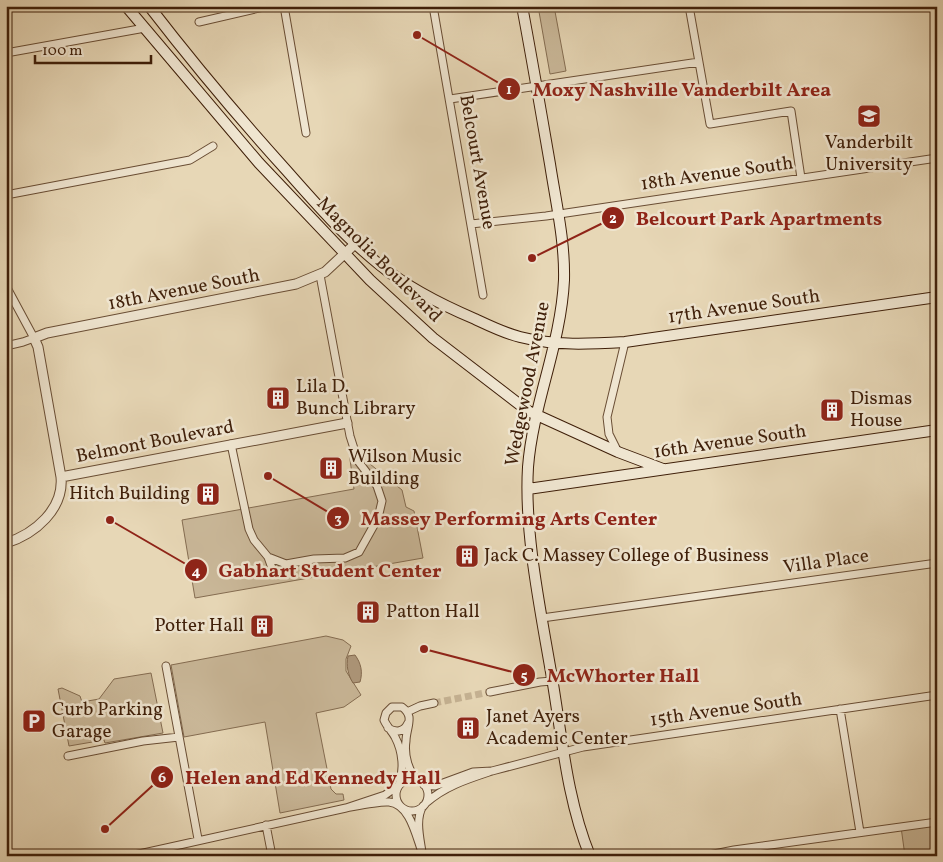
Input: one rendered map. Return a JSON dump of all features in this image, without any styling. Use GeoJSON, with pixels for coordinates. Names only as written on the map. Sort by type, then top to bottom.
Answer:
{"type":"FeatureCollection","features":[{"type":"Feature","properties":{"kind":"main road","name":"Magnolia Boulevard"},"geometry":{"type":"LineString","coordinates":[[126,6],[259,163],[376,286],[432,338],[524,408],[618,452],[662,469]]}},
{"type":"Feature","properties":{"kind":"main road","name":"Magnolia Boulevard"},"geometry":{"type":"LineString","coordinates":[[149,6],[264,145],[307,193],[381,266],[438,303],[503,332],[555,343]]}},
{"type":"Feature","properties":{"kind":"main road","name":"Wedgewood Avenue"},"geometry":{"type":"LineString","coordinates":[[522,6],[558,214],[563,250],[564,281],[555,343],[530,448],[528,516],[542,618],[564,751],[576,814],[590,856]]}},
{"type":"Feature","properties":{"kind":"main road","name":"17th Avenue South"},"geometry":{"type":"LineString","coordinates":[[555,343],[594,344],[626,342],[937,296]]}},
{"type":"Feature","properties":{"kind":"main road","name":"16th Avenue South"},"geometry":{"type":"LineString","coordinates":[[528,489],[937,430]]}},
{"type":"Feature","properties":{"kind":"street"},"geometry":{"type":"LineString","coordinates":[[199,22],[268,6]]}},
{"type":"Feature","properties":{"kind":"street"},"geometry":{"type":"LineString","coordinates":[[284,6],[306,133]]}},
{"type":"Feature","properties":{"kind":"street","name":"Belcourt Avenue"},"geometry":{"type":"LineString","coordinates":[[433,6],[483,295]]}},
{"type":"Feature","properties":{"kind":"street"},"geometry":{"type":"LineString","coordinates":[[689,6],[710,124],[791,111],[801,178]]}},
{"type":"Feature","properties":{"kind":"street"},"geometry":{"type":"LineString","coordinates":[[6,53],[145,28]]}},
{"type":"Feature","properties":{"kind":"street"},"geometry":{"type":"LineString","coordinates":[[450,99],[699,62]]}},
{"type":"Feature","properties":{"kind":"street"},"geometry":{"type":"LineString","coordinates":[[6,195],[190,160],[213,146]]}},
{"type":"Feature","properties":{"kind":"street","name":"18th Avenue South"},"geometry":{"type":"LineString","coordinates":[[471,224],[558,214],[937,158]]}},
{"type":"Feature","properties":{"kind":"street","name":"18th Avenue South"},"geometry":{"type":"LineString","coordinates":[[6,346],[47,333],[296,284],[320,275],[356,243]]}},
{"type":"Feature","properties":{"kind":"street"},"geometry":{"type":"LineString","coordinates":[[232,444],[249,529],[255,543],[268,557],[282,563],[291,564],[345,558],[361,550],[378,518],[381,506],[380,492],[358,461],[350,436],[320,275]]}},
{"type":"Feature","properties":{"kind":"street"},"geometry":{"type":"LineString","coordinates":[[6,286],[38,347],[61,477]]}},
{"type":"Feature","properties":{"kind":"street"},"geometry":{"type":"LineString","coordinates":[[618,452],[609,434],[607,417],[626,342]]}},
{"type":"Feature","properties":{"kind":"street","name":"Belmont Boulevard"},"geometry":{"type":"LineString","coordinates":[[6,542],[28,533],[50,513],[60,497],[61,477],[347,423]]}},
{"type":"Feature","properties":{"kind":"street"},"geometry":{"type":"LineString","coordinates":[[268,557],[276,574],[282,572],[291,564]]}},
{"type":"Feature","properties":{"kind":"street","name":"Villa Place"},"geometry":{"type":"LineString","coordinates":[[542,618],[937,563]]}},
{"type":"Feature","properties":{"kind":"street"},"geometry":{"type":"LineString","coordinates":[[166,666],[198,840]]}},
{"type":"Feature","properties":{"kind":"street"},"geometry":{"type":"LineString","coordinates":[[490,692],[552,681]]}},
{"type":"Feature","properties":{"kind":"street","name":"15th Avenue South"},"geometry":{"type":"LineString","coordinates":[[424,805],[450,786],[492,771],[564,751],[937,695]]}},
{"type":"Feature","properties":{"kind":"street"},"geometry":{"type":"LineString","coordinates":[[408,712],[420,706],[434,703]]}},
{"type":"Feature","properties":{"kind":"street"},"geometry":{"type":"LineString","coordinates":[[394,706],[402,707],[408,712],[409,721],[405,743],[407,760],[414,776],[422,783],[428,795],[420,812],[419,820],[422,854],[411,823],[400,806],[396,795],[403,770],[401,755],[395,737],[386,725],[384,717],[387,711],[394,706]]}},
{"type":"Feature","properties":{"kind":"street"},"geometry":{"type":"LineString","coordinates":[[840,709],[860,832]]}},
{"type":"Feature","properties":{"kind":"street"},"geometry":{"type":"LineString","coordinates":[[386,725],[392,730],[398,731],[405,728],[409,721]]}},
{"type":"Feature","properties":{"kind":"street"},"geometry":{"type":"LineString","coordinates":[[68,756],[143,741],[179,737]]}},
{"type":"Feature","properties":{"kind":"street","name":"15th Avenue South"},"geometry":{"type":"LineString","coordinates":[[422,783],[435,786],[473,772],[492,771]]}},
{"type":"Feature","properties":{"kind":"street"},"geometry":{"type":"LineString","coordinates":[[346,808],[384,795],[404,781],[411,779],[422,783]]}},
{"type":"Feature","properties":{"kind":"street"},"geometry":{"type":"LineString","coordinates":[[130,856],[346,808],[387,802],[411,811],[418,810],[424,805]]}},
{"type":"Feature","properties":{"kind":"street"},"geometry":{"type":"LineString","coordinates":[[704,856],[937,822]]}},
{"type":"Feature","properties":{"kind":"street"},"geometry":{"type":"LineString","coordinates":[[266,825],[272,856]]}},
{"type":"Feature","properties":{"kind":"shaded area"},"geometry":{"type":"Polygon","coordinates":[[[538,6],[554,6],[566,71],[550,74],[538,6]]]}},
{"type":"Feature","properties":{"kind":"shaded area"},"geometry":{"type":"Polygon","coordinates":[[[354,451],[402,490],[406,507],[414,511],[423,558],[195,598],[182,520],[354,489],[349,452],[354,451]]]}},
{"type":"Feature","properties":{"kind":"shaded area"},"geometry":{"type":"Polygon","coordinates":[[[326,636],[343,640],[351,646],[346,659],[346,671],[361,695],[344,707],[316,713],[331,789],[336,794],[343,794],[344,800],[280,813],[265,722],[184,737],[171,665],[326,636]]]}},
{"type":"Feature","properties":{"kind":"shaded area"},"geometry":{"type":"Polygon","coordinates":[[[355,655],[360,664],[361,675],[360,682],[353,683],[348,670],[347,660],[348,656],[355,655]]]}},
{"type":"Feature","properties":{"kind":"shaded area"},"geometry":{"type":"Polygon","coordinates":[[[151,673],[163,733],[105,743],[104,740],[69,746],[58,689],[62,688],[80,696],[82,702],[99,699],[114,679],[151,673]]]}},
{"type":"Feature","properties":{"kind":"shaded area"},"geometry":{"type":"Polygon","coordinates":[[[937,822],[937,856],[905,856],[901,827],[937,822]]]}},
{"type":"Feature","properties":{"kind":"shaded area"},"geometry":{"type":"Polygon","coordinates":[[[899,851],[900,856],[860,856],[899,851]]]}},
{"type":"Feature","properties":{"kind":"tunnel"},"geometry":{"type":"LineString","coordinates":[[434,703],[490,692]]}},
{"type":"Feature","properties":{"kind":"place","name":"Moxy Nashville Vanderbilt Area"},"geometry":{"type":"Point","coordinates":[417,35]}},
{"type":"Feature","properties":{"kind":"place","name":"Vanderbilt University"},"geometry":{"type":"Point","coordinates":[869,116]}},
{"type":"Feature","properties":{"kind":"place","name":"Belcourt Park Apartments"},"geometry":{"type":"Point","coordinates":[532,258]}},
{"type":"Feature","properties":{"kind":"place","name":"Lila D. Bunch Library"},"geometry":{"type":"Point","coordinates":[278,398]}},
{"type":"Feature","properties":{"kind":"place","name":"Dismas House"},"geometry":{"type":"Point","coordinates":[832,410]}},
{"type":"Feature","properties":{"kind":"place","name":"Wilson Music Building"},"geometry":{"type":"Point","coordinates":[331,468]}},
{"type":"Feature","properties":{"kind":"place","name":"Massey Performing Arts Center"},"geometry":{"type":"Point","coordinates":[268,476]}},
{"type":"Feature","properties":{"kind":"place","name":"Hitch Building"},"geometry":{"type":"Point","coordinates":[208,494]}},
{"type":"Feature","properties":{"kind":"place","name":"Gabhart Student Center"},"geometry":{"type":"Point","coordinates":[110,520]}},
{"type":"Feature","properties":{"kind":"place","name":"Jack C. Massey College of Business"},"geometry":{"type":"Point","coordinates":[467,556]}},
{"type":"Feature","properties":{"kind":"place","name":"Patton Hall"},"geometry":{"type":"Point","coordinates":[368,612]}},
{"type":"Feature","properties":{"kind":"place","name":"Potter Hall"},"geometry":{"type":"Point","coordinates":[262,626]}},
{"type":"Feature","properties":{"kind":"place","name":"McWhorter Hall"},"geometry":{"type":"Point","coordinates":[424,649]}},
{"type":"Feature","properties":{"kind":"place","name":"Curb Parking Garage"},"geometry":{"type":"Point","coordinates":[34,721]}},
{"type":"Feature","properties":{"kind":"place","name":"Janet Ayers Academic Center"},"geometry":{"type":"Point","coordinates":[468,728]}},
{"type":"Feature","properties":{"kind":"place","name":"Helen and Ed Kennedy Hall"},"geometry":{"type":"Point","coordinates":[105,829]}}]}
